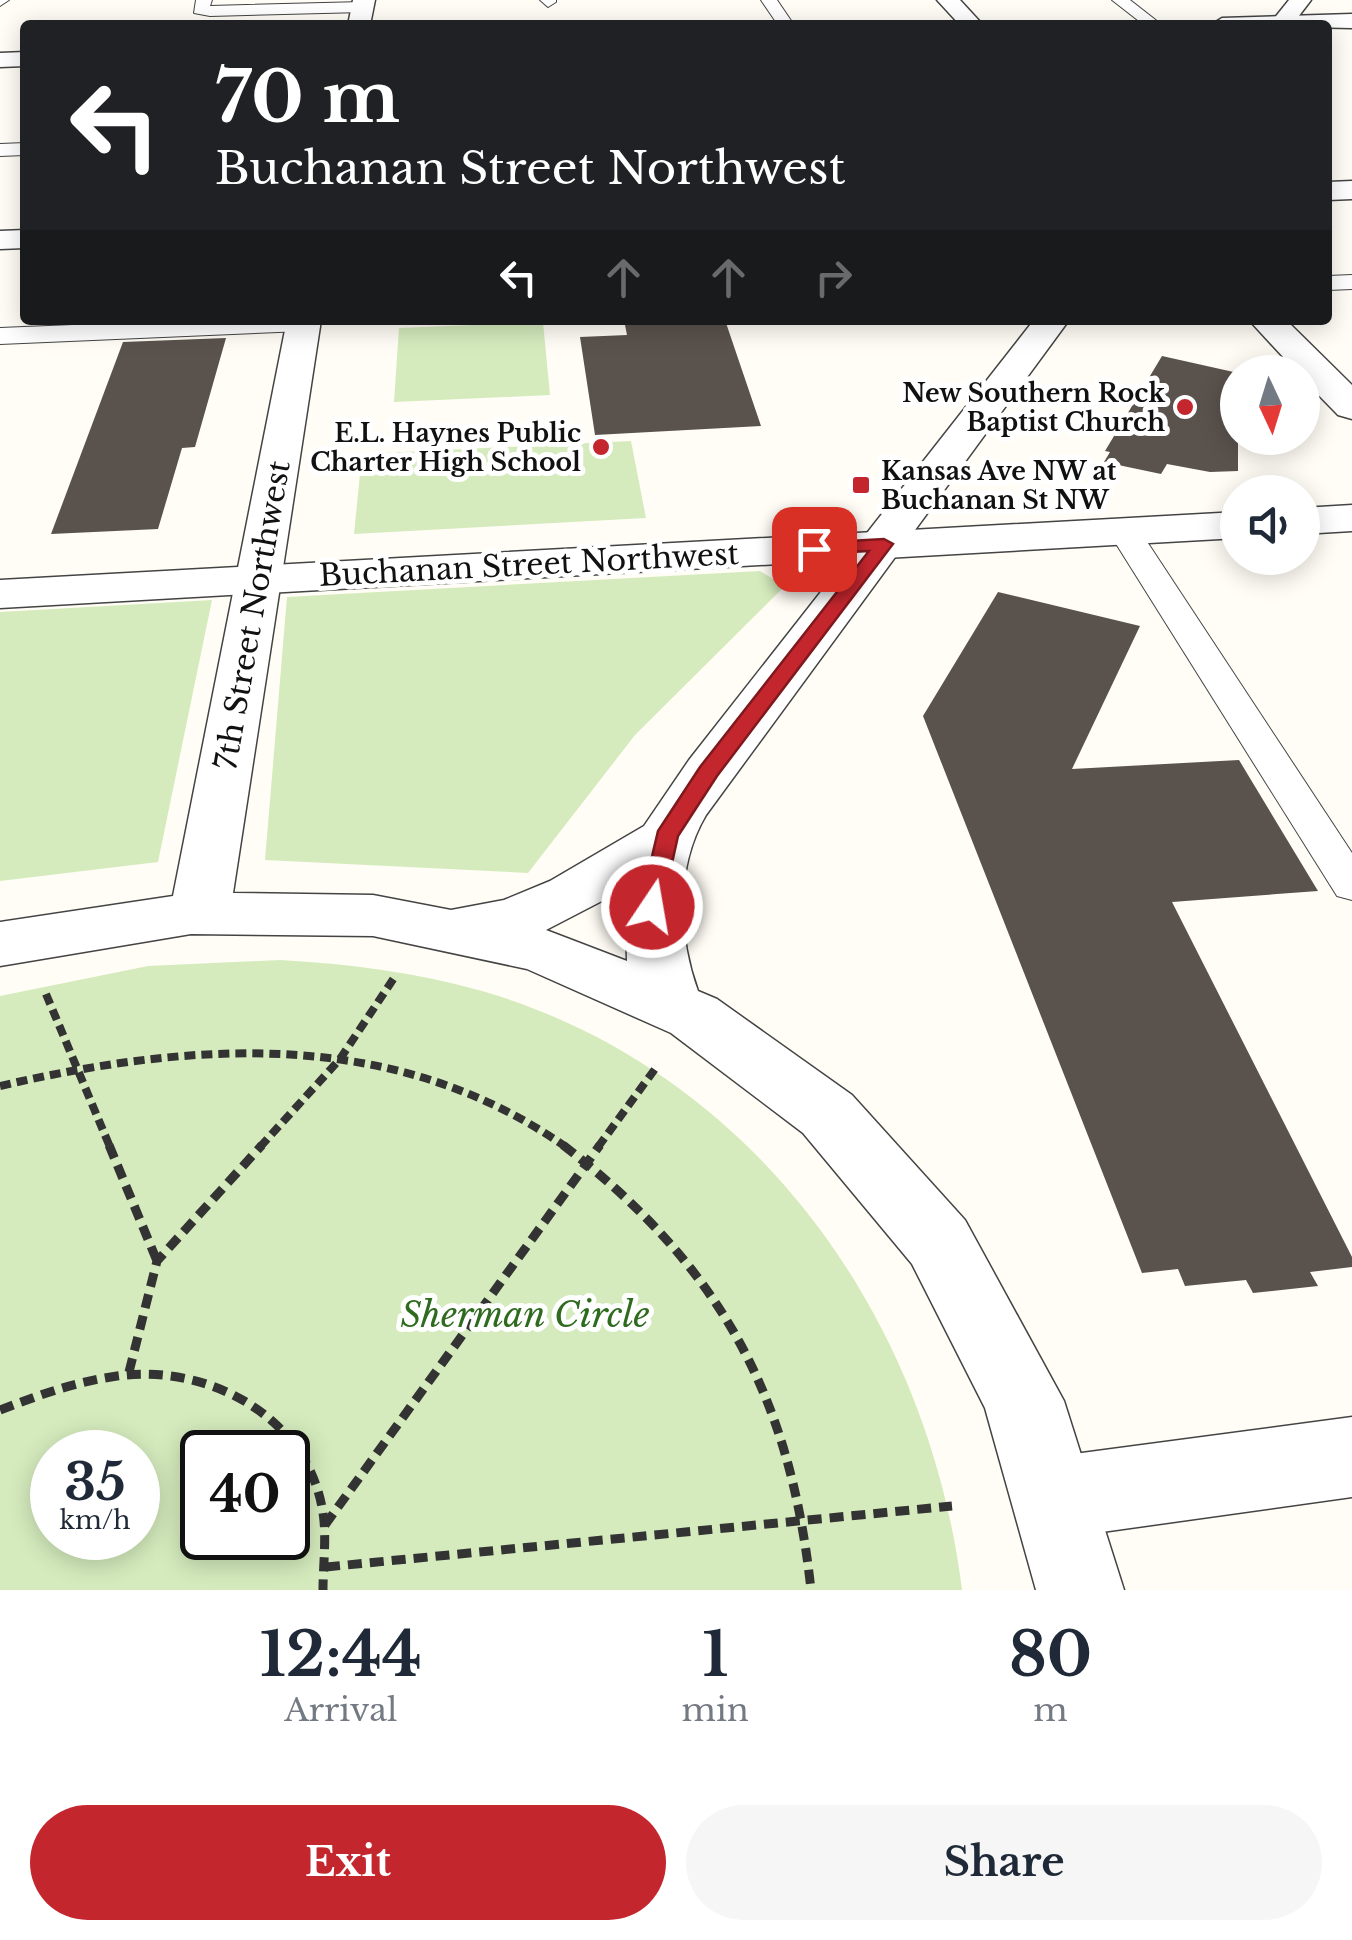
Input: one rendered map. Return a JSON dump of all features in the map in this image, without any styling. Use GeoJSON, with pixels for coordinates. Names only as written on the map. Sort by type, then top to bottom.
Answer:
{"type":"FeatureCollection","features":[{"type":"Feature","properties":{"kind":"street"},"geometry":{"type":"LineString","coordinates":[[948,0],[967,20]]}},
{"type":"Feature","properties":{"kind":"street"},"geometry":{"type":"LineString","coordinates":[[1284,20],[1300,0]]}},
{"type":"Feature","properties":{"kind":"street","name":"7th Street Northwest"},"geometry":{"type":"LineString","coordinates":[[200,910],[303,325]]}},
{"type":"Feature","properties":{"kind":"street"},"geometry":{"type":"LineString","coordinates":[[662,1034],[652,907],[667,836],[708,772],[1048,325]]}},
{"type":"Feature","properties":{"kind":"street"},"geometry":{"type":"LineString","coordinates":[[1271,325],[1352,407]]}},
{"type":"Feature","properties":{"kind":"street"},"geometry":{"type":"LineString","coordinates":[[1320,520],[1352,518]]}},
{"type":"Feature","properties":{"kind":"street","name":"Buchanan Street Northwest"},"geometry":{"type":"LineString","coordinates":[[0,594],[1220,525]]}},
{"type":"Feature","properties":{"kind":"street"},"geometry":{"type":"LineString","coordinates":[[463,927],[502,926],[585,886],[667,836]]}},
{"type":"Feature","properties":{"kind":"street"},"geometry":{"type":"LineString","coordinates":[[0,944],[116,920],[200,910],[314,908],[380,914],[510,939],[662,1034],[750,1051],[805,1093],[858,1142],[908,1199],[956,1267],[998,1344],[1036,1429],[1059,1497],[1080,1590]]}},
{"type":"Feature","properties":{"kind":"street"},"geometry":{"type":"LineString","coordinates":[[1059,1497],[1352,1457]]}},
{"type":"Feature","properties":{"kind":"lane"},"geometry":{"type":"LineString","coordinates":[[204,0],[200,10],[362,10]]}},
{"type":"Feature","properties":{"kind":"lane"},"geometry":{"type":"LineString","coordinates":[[1120,0],[1147,20]]}},
{"type":"Feature","properties":{"kind":"lane"},"geometry":{"type":"LineString","coordinates":[[0,336],[239,325]]}},
{"type":"Feature","properties":{"kind":"lane"},"geometry":{"type":"LineString","coordinates":[[1124,531],[1352,886]]}},
{"type":"Feature","properties":{"kind":"path"},"geometry":{"type":"LineString","coordinates":[[129,1372],[157,1261],[340,1059],[401,969]]}},
{"type":"Feature","properties":{"kind":"path"},"geometry":{"type":"LineString","coordinates":[[43,988],[157,1261]]}},
{"type":"Feature","properties":{"kind":"path"},"geometry":{"type":"LineString","coordinates":[[324,1525],[589,1160],[662,1034]]}},
{"type":"Feature","properties":{"kind":"path"},"geometry":{"type":"LineString","coordinates":[[0,1086],[110,1060],[203,1051],[293,1053],[421,1076],[490,1103],[546,1132],[589,1160],[666,1232],[722,1305],[774,1410],[804,1522],[811,1590]]}},
{"type":"Feature","properties":{"kind":"path"},"geometry":{"type":"LineString","coordinates":[[0,1410],[48,1389],[129,1372],[192,1377],[241,1396],[261,1410],[302,1454],[316,1484],[324,1525],[323,1590]]}},
{"type":"Feature","properties":{"kind":"path"},"geometry":{"type":"LineString","coordinates":[[326,1567],[952,1506]]}},
{"type":"Feature","properties":{"kind":"green space"},"geometry":{"type":"Polygon","coordinates":[[[543,325],[550,395],[394,402],[399,328],[543,325]]]}},
{"type":"Feature","properties":{"kind":"green space"},"geometry":{"type":"Polygon","coordinates":[[[631,441],[646,518],[354,534],[362,454],[631,441]]]}},
{"type":"Feature","properties":{"kind":"green space"},"geometry":{"type":"Polygon","coordinates":[[[760,571],[785,586],[635,735],[528,873],[265,860],[287,597],[760,571]]]}},
{"type":"Feature","properties":{"kind":"green space"},"geometry":{"type":"Polygon","coordinates":[[[212,600],[158,862],[0,881],[0,612],[212,600]]]}},
{"type":"Feature","properties":{"kind":"green space","name":"Sherman Circle"},"geometry":{"type":"Polygon","coordinates":[[[280,960],[357,967],[482,991],[579,1028],[667,1079],[744,1143],[811,1217],[867,1301],[911,1392],[943,1489],[962,1590],[0,1590],[0,996],[148,966],[280,960]]]}},
{"type":"Feature","properties":{"kind":"building"},"geometry":{"type":"Polygon","coordinates":[[[625,325],[727,325],[761,426],[595,435],[580,337],[627,335],[625,325]]]}},
{"type":"Feature","properties":{"kind":"building"},"geometry":{"type":"Polygon","coordinates":[[[226,338],[195,447],[182,448],[158,529],[51,534],[123,342],[226,338]]]}},
{"type":"Feature","properties":{"kind":"building","name":"New Southern Rock Baptist Church"},"geometry":{"type":"Polygon","coordinates":[[[1162,356],[1220,369],[1220,455],[1238,455],[1238,471],[1210,472],[1167,464],[1161,474],[1104,462],[1110,452],[1105,451],[1162,356]]]}},
{"type":"Feature","properties":{"kind":"building"},"geometry":{"type":"Polygon","coordinates":[[[998,592],[1140,626],[1072,769],[1239,760],[1318,891],[1172,902],[1352,1257],[1352,1267],[1310,1272],[1318,1286],[1253,1293],[1246,1280],[1185,1286],[1178,1269],[1142,1273],[923,716],[998,592]]]}},
{"type":"Feature","properties":{"kind":"place","name":"New Southern Rock Baptist Church"},"geometry":{"type":"Point","coordinates":[1185,407]}},
{"type":"Feature","properties":{"kind":"place","name":"E.L. Haynes Public Charter High School"},"geometry":{"type":"Point","coordinates":[601,447]}},
{"type":"Feature","properties":{"kind":"place","name":"Kansas Ave NW at Buchanan St NW"},"geometry":{"type":"Point","coordinates":[861,485]}},
{"type":"Feature","properties":{"kind":"route"},"geometry":{"type":"LineString","coordinates":[[652,907],[667,836],[708,772],[884,544],[814,549]]}}]}
